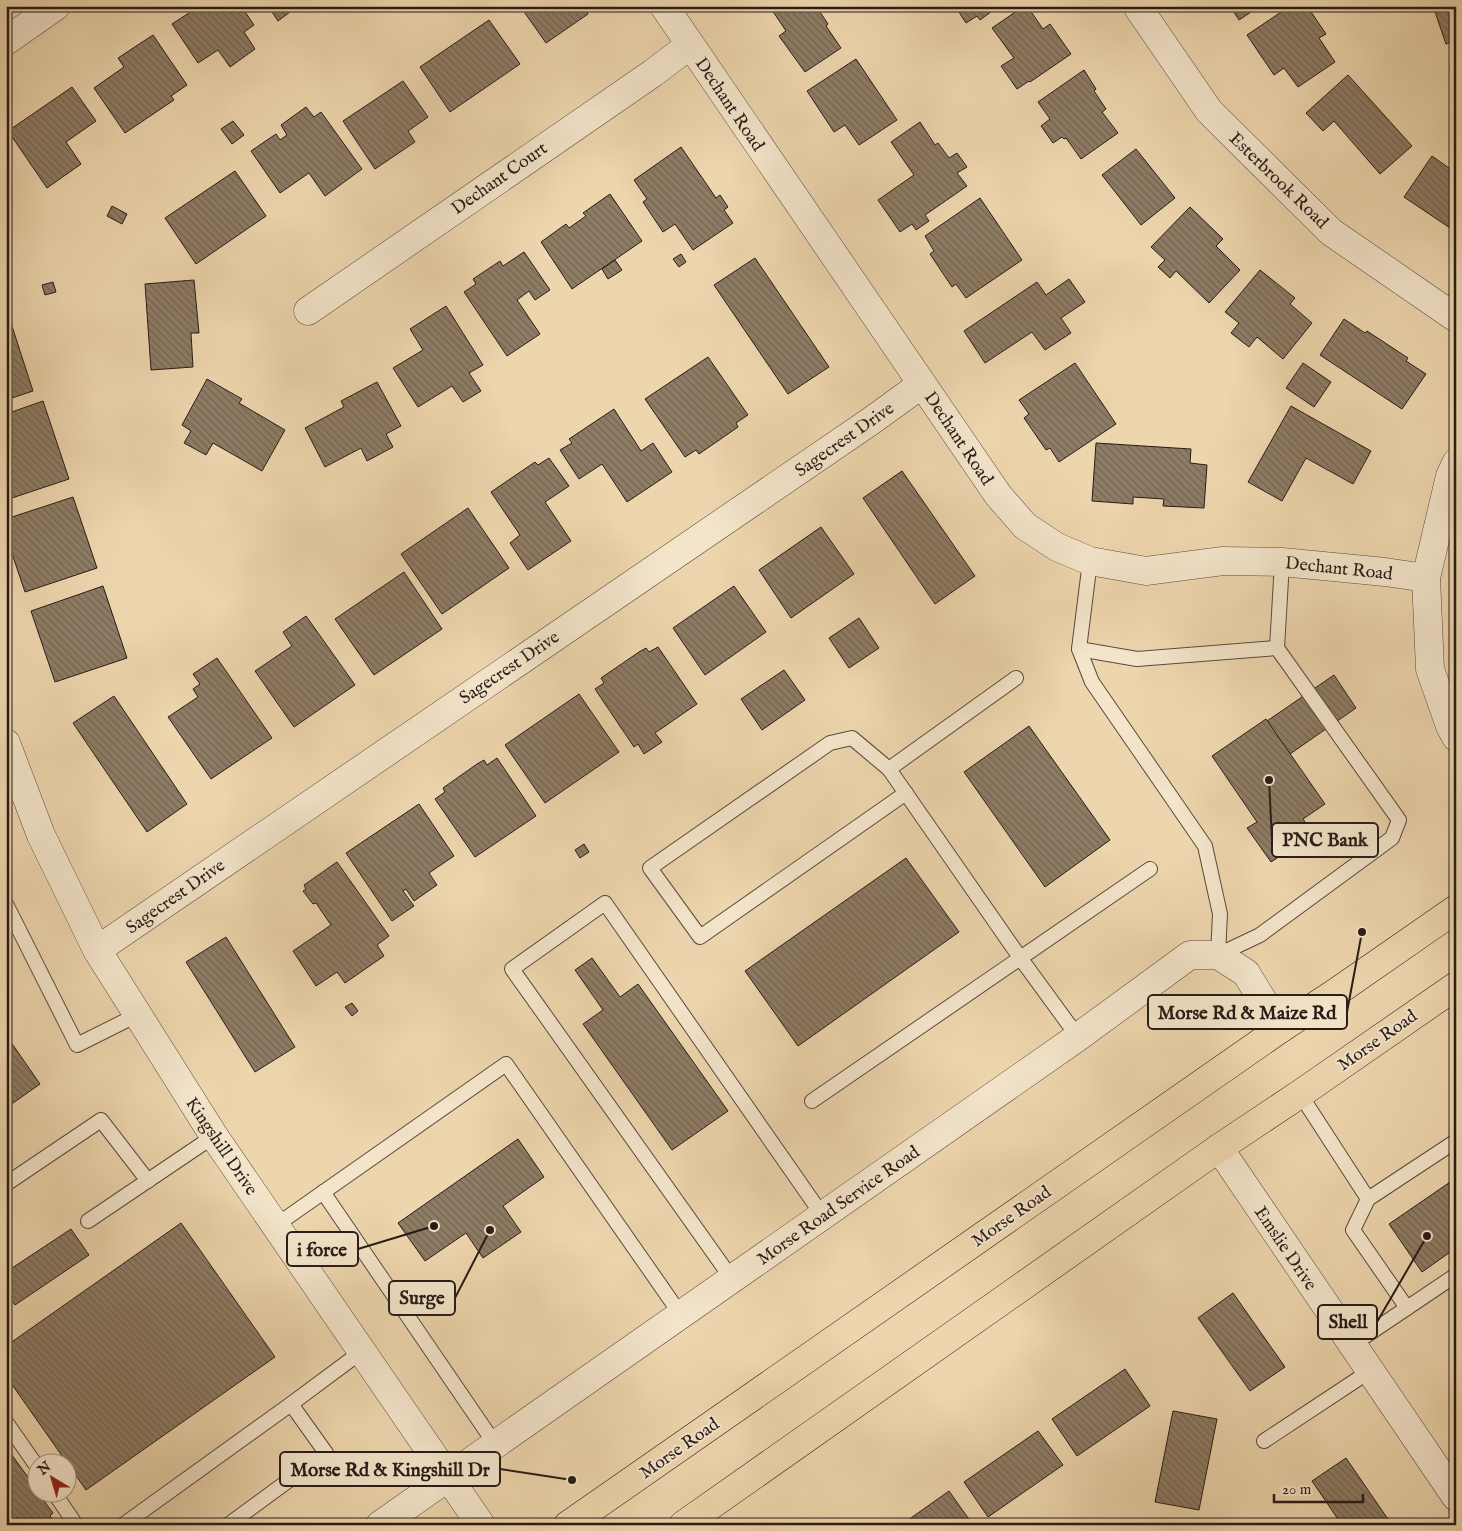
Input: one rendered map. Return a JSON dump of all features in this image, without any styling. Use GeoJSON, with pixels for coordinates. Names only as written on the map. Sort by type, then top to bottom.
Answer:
{"type":"FeatureCollection","features":[{"type":"Feature","properties":{"kind":"main road","name":"Morse Road"},"geometry":{"type":"LineString","coordinates":[[568,1525],[1280,1028],[1335,993],[1456,909]]}},
{"type":"Feature","properties":{"kind":"main road","name":"Morse Road"},"geometry":{"type":"LineString","coordinates":[[683,1525],[1219,1148],[1456,986]]}},
{"type":"Feature","properties":{"kind":"street"},"geometry":{"type":"LineString","coordinates":[[6,41],[56,6]]}},
{"type":"Feature","properties":{"kind":"street","name":"Dechant Road"},"geometry":{"type":"LineString","coordinates":[[664,6],[998,495],[1025,526],[1057,547],[1090,561],[1146,571],[1222,561],[1282,562],[1426,578]]}},
{"type":"Feature","properties":{"kind":"street","name":"Esterbrook Road"},"geometry":{"type":"LineString","coordinates":[[1136,6],[1209,111],[1331,232],[1456,318]]}},
{"type":"Feature","properties":{"kind":"street","name":"Dechant Court"},"geometry":{"type":"LineString","coordinates":[[308,311],[690,45]]}},
{"type":"Feature","properties":{"kind":"street","name":"Sagecrest Drive"},"geometry":{"type":"LineString","coordinates":[[97,950],[922,384]]}},
{"type":"Feature","properties":{"kind":"street"},"geometry":{"type":"LineString","coordinates":[[1456,463],[1450,476],[1426,578],[1430,669],[1450,726],[1456,737]]}},
{"type":"Feature","properties":{"kind":"street","name":"Kingshill Drive"},"geometry":{"type":"LineString","coordinates":[[6,745],[41,835],[97,950],[214,1136],[481,1525]]}},
{"type":"Feature","properties":{"kind":"street","name":"Morse Road Service Road"},"geometry":{"type":"LineString","coordinates":[[380,1525],[1078,1037],[1190,955],[1218,955]]}},
{"type":"Feature","properties":{"kind":"street"},"geometry":{"type":"LineString","coordinates":[[1218,955],[1246,973],[1280,1028]]}},
{"type":"Feature","properties":{"kind":"street","name":"Emslie Drive"},"geometry":{"type":"LineString","coordinates":[[1219,1148],[1456,1497]]}},
{"type":"Feature","properties":{"kind":"lane"},"geometry":{"type":"LineString","coordinates":[[1090,561],[1080,649],[1092,682],[1206,846],[1220,914],[1218,955],[1260,935],[1384,844],[1392,838],[1399,820],[1277,648],[1282,562]]}},
{"type":"Feature","properties":{"kind":"lane"},"geometry":{"type":"LineString","coordinates":[[1080,649],[1137,658],[1277,648]]}},
{"type":"Feature","properties":{"kind":"lane"},"geometry":{"type":"LineString","coordinates":[[889,769],[1016,678]]}},
{"type":"Feature","properties":{"kind":"lane"},"geometry":{"type":"LineString","coordinates":[[906,793],[700,937],[650,868],[830,743],[852,738],[889,769],[906,793],[1021,959],[1078,1037]]}},
{"type":"Feature","properties":{"kind":"lane"},"geometry":{"type":"LineString","coordinates":[[812,1101],[1150,870]]}},
{"type":"Feature","properties":{"kind":"lane"},"geometry":{"type":"LineString","coordinates":[[732,1279],[512,969],[605,903],[822,1216]]}},
{"type":"Feature","properties":{"kind":"lane"},"geometry":{"type":"LineString","coordinates":[[6,904],[77,1045],[137,1015]]}},
{"type":"Feature","properties":{"kind":"lane"},"geometry":{"type":"LineString","coordinates":[[275,1226],[506,1064],[681,1315]]}},
{"type":"Feature","properties":{"kind":"lane"},"geometry":{"type":"LineString","coordinates":[[1300,1094],[1368,1198]]}},
{"type":"Feature","properties":{"kind":"lane"},"geometry":{"type":"LineString","coordinates":[[6,1184],[101,1120],[148,1181]]}},
{"type":"Feature","properties":{"kind":"lane"},"geometry":{"type":"LineString","coordinates":[[88,1221],[214,1136]]}},
{"type":"Feature","properties":{"kind":"lane"},"geometry":{"type":"LineString","coordinates":[[1407,1308],[1353,1230],[1368,1198],[1456,1141]]}},
{"type":"Feature","properties":{"kind":"lane"},"geometry":{"type":"LineString","coordinates":[[322,1192],[495,1444]]}},
{"type":"Feature","properties":{"kind":"lane"},"geometry":{"type":"LineString","coordinates":[[1352,1345],[1456,1275]]}},
{"type":"Feature","properties":{"kind":"lane"},"geometry":{"type":"LineString","coordinates":[[123,1525],[361,1352]]}},
{"type":"Feature","properties":{"kind":"lane"},"geometry":{"type":"LineString","coordinates":[[1264,1441],[1370,1371]]}},
{"type":"Feature","properties":{"kind":"lane"},"geometry":{"type":"LineString","coordinates":[[228,1525],[326,1453],[291,1404]]}},
{"type":"Feature","properties":{"kind":"lane"},"geometry":{"type":"LineString","coordinates":[[6,1422],[28,1454]]}},
{"type":"Feature","properties":{"kind":"lane"},"geometry":{"type":"LineString","coordinates":[[62,1504],[76,1525]]}},
{"type":"Feature","properties":{"kind":"building"},"geometry":{"type":"Polygon","coordinates":[[[193,6],[241,6],[254,25],[244,32],[255,49],[230,67],[218,50],[198,63],[172,24],[195,9],[193,6]]]}},
{"type":"Feature","properties":{"kind":"building"},"geometry":{"type":"Polygon","coordinates":[[[268,6],[298,6],[278,21],[268,6]]]}},
{"type":"Feature","properties":{"kind":"building"},"geometry":{"type":"Polygon","coordinates":[[[520,6],[583,6],[588,14],[546,43],[520,6]]]}},
{"type":"Feature","properties":{"kind":"building"},"geometry":{"type":"Polygon","coordinates":[[[816,6],[828,24],[826,26],[841,48],[805,72],[779,36],[786,31],[770,7],[816,6]]]}},
{"type":"Feature","properties":{"kind":"building"},"geometry":{"type":"Polygon","coordinates":[[[955,6],[999,6],[980,20],[977,16],[966,23],[955,6]]]}},
{"type":"Feature","properties":{"kind":"building"},"geometry":{"type":"Polygon","coordinates":[[[1024,6],[1027,6],[1043,29],[1050,24],[1071,54],[1017,89],[1001,66],[1014,58],[992,28],[1024,6]]]}},
{"type":"Feature","properties":{"kind":"building"},"geometry":{"type":"Polygon","coordinates":[[[1230,6],[1260,6],[1239,20],[1230,6]]]}},
{"type":"Feature","properties":{"kind":"building"},"geometry":{"type":"Polygon","coordinates":[[[1290,6],[1307,6],[1326,34],[1319,38],[1335,62],[1298,87],[1284,68],[1274,75],[1247,35],[1290,6]]]}},
{"type":"Feature","properties":{"kind":"building"},"geometry":{"type":"Polygon","coordinates":[[[1433,6],[1456,6],[1456,41],[1446,44],[1433,6]]]}},
{"type":"Feature","properties":{"kind":"building"},"geometry":{"type":"Polygon","coordinates":[[[489,20],[520,64],[450,112],[420,67],[489,20]]]}},
{"type":"Feature","properties":{"kind":"building"},"geometry":{"type":"Polygon","coordinates":[[[153,35],[187,85],[171,96],[174,100],[125,133],[94,88],[124,67],[118,58],[153,35]]]}},
{"type":"Feature","properties":{"kind":"building"},"geometry":{"type":"Polygon","coordinates":[[[856,59],[897,120],[859,145],[845,125],[834,132],[807,91],[856,59]]]}},
{"type":"Feature","properties":{"kind":"building"},"geometry":{"type":"Polygon","coordinates":[[[1450,63],[1456,63],[1456,138],[1453,139],[1450,63]]]}},
{"type":"Feature","properties":{"kind":"building"},"geometry":{"type":"Polygon","coordinates":[[[1084,70],[1096,89],[1094,91],[1106,109],[1102,112],[1118,133],[1081,159],[1066,138],[1062,137],[1053,143],[1041,126],[1050,119],[1038,102],[1084,70]]]}},
{"type":"Feature","properties":{"kind":"building"},"geometry":{"type":"Polygon","coordinates":[[[1348,75],[1412,146],[1380,174],[1334,121],[1323,131],[1306,113],[1348,75]]]}},
{"type":"Feature","properties":{"kind":"building"},"geometry":{"type":"Polygon","coordinates":[[[403,81],[428,117],[408,131],[415,142],[375,169],[343,121],[403,81]]]}},
{"type":"Feature","properties":{"kind":"building"},"geometry":{"type":"Polygon","coordinates":[[[72,87],[96,121],[66,142],[81,164],[47,188],[8,131],[72,87]]]}},
{"type":"Feature","properties":{"kind":"building"},"geometry":{"type":"Polygon","coordinates":[[[306,107],[314,117],[321,112],[362,169],[325,196],[309,173],[280,193],[251,151],[276,134],[280,140],[287,135],[281,125],[306,107]]]}},
{"type":"Feature","properties":{"kind":"building"},"geometry":{"type":"Polygon","coordinates":[[[233,121],[244,135],[232,144],[221,129],[233,121]]]}},
{"type":"Feature","properties":{"kind":"building"},"geometry":{"type":"Polygon","coordinates":[[[920,122],[935,145],[938,143],[949,158],[957,153],[967,167],[957,173],[967,186],[925,215],[929,221],[916,230],[912,224],[900,232],[878,200],[914,175],[891,142],[920,122]]]}},
{"type":"Feature","properties":{"kind":"building"},"geometry":{"type":"Polygon","coordinates":[[[681,147],[716,198],[720,195],[728,207],[724,210],[733,223],[693,250],[675,224],[663,232],[643,202],[647,199],[634,180],[681,147]]]}},
{"type":"Feature","properties":{"kind":"building"},"geometry":{"type":"Polygon","coordinates":[[[1136,149],[1175,198],[1141,225],[1102,175],[1136,149]]]}},
{"type":"Feature","properties":{"kind":"building"},"geometry":{"type":"Polygon","coordinates":[[[1432,156],[1456,173],[1456,232],[1404,197],[1432,156]]]}},
{"type":"Feature","properties":{"kind":"building"},"geometry":{"type":"Polygon","coordinates":[[[235,171],[266,216],[196,264],[165,218],[235,171]]]}},
{"type":"Feature","properties":{"kind":"building"},"geometry":{"type":"Polygon","coordinates":[[[610,194],[642,241],[572,289],[541,242],[566,224],[569,228],[586,216],[583,213],[610,194]]]}},
{"type":"Feature","properties":{"kind":"building"},"geometry":{"type":"Polygon","coordinates":[[[980,198],[1022,260],[966,298],[956,284],[952,287],[930,254],[934,251],[925,236],[980,198]]]}},
{"type":"Feature","properties":{"kind":"building"},"geometry":{"type":"Polygon","coordinates":[[[112,206],[127,214],[122,224],[107,216],[112,206]]]}},
{"type":"Feature","properties":{"kind":"building"},"geometry":{"type":"Polygon","coordinates":[[[1190,207],[1223,239],[1216,246],[1240,270],[1209,303],[1176,271],[1170,278],[1158,267],[1165,260],[1151,247],[1190,207]]]}},
{"type":"Feature","properties":{"kind":"building"},"geometry":{"type":"Polygon","coordinates":[[[524,252],[550,290],[535,300],[529,291],[517,300],[540,334],[507,356],[464,292],[476,284],[473,279],[500,261],[503,266],[524,252]]]}},
{"type":"Feature","properties":{"kind":"building"},"geometry":{"type":"Polygon","coordinates":[[[681,254],[686,262],[679,267],[673,259],[681,254]]]}},
{"type":"Feature","properties":{"kind":"building"},"geometry":{"type":"Polygon","coordinates":[[[755,258],[829,367],[788,394],[714,285],[755,258]]]}},
{"type":"Feature","properties":{"kind":"building"},"geometry":{"type":"Polygon","coordinates":[[[615,260],[622,270],[608,279],[602,269],[615,260]]]}},
{"type":"Feature","properties":{"kind":"building"},"geometry":{"type":"Polygon","coordinates":[[[1260,270],[1295,298],[1290,304],[1312,323],[1283,359],[1257,337],[1249,347],[1231,333],[1239,323],[1225,312],[1260,270]]]}},
{"type":"Feature","properties":{"kind":"building"},"geometry":{"type":"Polygon","coordinates":[[[1069,279],[1085,302],[1061,318],[1071,333],[1045,350],[1032,332],[985,363],[964,331],[1037,282],[1046,295],[1069,279]]]}},
{"type":"Feature","properties":{"kind":"building"},"geometry":{"type":"Polygon","coordinates":[[[194,280],[199,333],[191,333],[193,367],[151,370],[145,284],[194,280]]]}},
{"type":"Feature","properties":{"kind":"building"},"geometry":{"type":"Polygon","coordinates":[[[53,282],[56,292],[45,295],[42,285],[53,282]]]}},
{"type":"Feature","properties":{"kind":"building"},"geometry":{"type":"Polygon","coordinates":[[[446,306],[483,365],[469,373],[481,391],[463,402],[452,386],[418,407],[393,368],[423,350],[410,329],[446,306]]]}},
{"type":"Feature","properties":{"kind":"building"},"geometry":{"type":"Polygon","coordinates":[[[1344,319],[1365,333],[1367,331],[1408,358],[1406,361],[1426,374],[1402,409],[1320,355],[1344,319]]]}},
{"type":"Feature","properties":{"kind":"building"},"geometry":{"type":"Polygon","coordinates":[[[10,320],[33,391],[6,400],[6,321],[10,320]]]}},
{"type":"Feature","properties":{"kind":"building"},"geometry":{"type":"Polygon","coordinates":[[[708,357],[748,415],[736,423],[738,427],[699,454],[696,450],[685,457],[645,399],[708,357]]]}},
{"type":"Feature","properties":{"kind":"building"},"geometry":{"type":"Polygon","coordinates":[[[1075,363],[1116,424],[1059,462],[1050,448],[1046,450],[1024,418],[1029,414],[1019,400],[1075,363]]]}},
{"type":"Feature","properties":{"kind":"building"},"geometry":{"type":"Polygon","coordinates":[[[1303,363],[1331,382],[1314,407],[1286,388],[1303,363]]]}},
{"type":"Feature","properties":{"kind":"building"},"geometry":{"type":"Polygon","coordinates":[[[207,379],[242,399],[239,403],[285,430],[262,471],[213,443],[206,455],[184,443],[191,431],[182,425],[207,379]]]}},
{"type":"Feature","properties":{"kind":"building"},"geometry":{"type":"Polygon","coordinates":[[[377,382],[401,426],[386,434],[393,447],[367,461],[361,448],[325,467],[305,428],[344,407],[341,401],[377,382]]]}},
{"type":"Feature","properties":{"kind":"building"},"geometry":{"type":"Polygon","coordinates":[[[43,401],[69,479],[6,500],[6,414],[43,401]]]}},
{"type":"Feature","properties":{"kind":"building"},"geometry":{"type":"Polygon","coordinates":[[[1291,406],[1371,451],[1353,484],[1306,458],[1282,501],[1248,482],[1291,406]]]}},
{"type":"Feature","properties":{"kind":"building"},"geometry":{"type":"Polygon","coordinates":[[[614,409],[641,451],[653,443],[672,472],[627,502],[602,464],[579,479],[560,450],[572,443],[569,439],[614,409]]]}},
{"type":"Feature","properties":{"kind":"building"},"geometry":{"type":"Polygon","coordinates":[[[1096,443],[1191,449],[1190,463],[1207,465],[1204,508],[1163,506],[1164,499],[1133,497],[1133,504],[1092,501],[1096,443]]]}},
{"type":"Feature","properties":{"kind":"building"},"geometry":{"type":"Polygon","coordinates":[[[549,458],[569,486],[545,502],[571,541],[528,570],[510,543],[520,535],[491,492],[535,462],[538,465],[549,458]]]}},
{"type":"Feature","properties":{"kind":"building"},"geometry":{"type":"Polygon","coordinates":[[[902,471],[975,576],[935,604],[863,498],[902,471]]]}},
{"type":"Feature","properties":{"kind":"building"},"geometry":{"type":"Polygon","coordinates":[[[73,497],[97,568],[25,592],[6,536],[6,519],[73,497]]]}},
{"type":"Feature","properties":{"kind":"building"},"geometry":{"type":"Polygon","coordinates":[[[468,508],[509,568],[442,614],[401,554],[468,508]]]}},
{"type":"Feature","properties":{"kind":"building"},"geometry":{"type":"Polygon","coordinates":[[[821,527],[854,574],[791,618],[759,570],[821,527]]]}},
{"type":"Feature","properties":{"kind":"building"},"geometry":{"type":"Polygon","coordinates":[[[404,572],[442,629],[374,675],[335,619],[404,572]]]}},
{"type":"Feature","properties":{"kind":"building"},"geometry":{"type":"Polygon","coordinates":[[[103,586],[127,658],[55,682],[31,611],[103,586]]]}},
{"type":"Feature","properties":{"kind":"building"},"geometry":{"type":"Polygon","coordinates":[[[734,586],[766,632],[705,675],[673,628],[734,586]]]}},
{"type":"Feature","properties":{"kind":"building"},"geometry":{"type":"Polygon","coordinates":[[[306,616],[355,685],[294,727],[255,671],[292,646],[283,632],[306,616]]]}},
{"type":"Feature","properties":{"kind":"building"},"geometry":{"type":"Polygon","coordinates":[[[859,618],[879,648],[849,668],[829,638],[859,618]]]}},
{"type":"Feature","properties":{"kind":"building"},"geometry":{"type":"Polygon","coordinates":[[[658,647],[697,704],[655,733],[662,742],[644,754],[638,744],[634,747],[595,689],[604,683],[601,678],[639,652],[646,648],[649,652],[658,647]]]}},
{"type":"Feature","properties":{"kind":"building"},"geometry":{"type":"Polygon","coordinates":[[[217,658],[272,738],[211,779],[168,717],[198,697],[193,689],[200,684],[193,674],[217,658]]]}},
{"type":"Feature","properties":{"kind":"building"},"geometry":{"type":"Polygon","coordinates":[[[784,670],[805,700],[762,730],[741,699],[784,670]]]}},
{"type":"Feature","properties":{"kind":"building"},"geometry":{"type":"Polygon","coordinates":[[[1334,675],[1356,708],[1290,754],[1267,721],[1334,675]]]}},
{"type":"Feature","properties":{"kind":"building"},"geometry":{"type":"Polygon","coordinates":[[[579,694],[619,752],[545,803],[505,745],[579,694]]]}},
{"type":"Feature","properties":{"kind":"building"},"geometry":{"type":"Polygon","coordinates":[[[114,696],[187,804],[147,832],[73,723],[114,696]]]}},
{"type":"Feature","properties":{"kind":"building"},"geometry":{"type":"Polygon","coordinates":[[[1266,719],[1325,804],[1303,819],[1313,834],[1271,862],[1247,828],[1257,822],[1212,756],[1266,719]]]}},
{"type":"Feature","properties":{"kind":"building"},"geometry":{"type":"Polygon","coordinates":[[[1029,726],[1110,840],[1045,887],[964,772],[1029,726]]]}},
{"type":"Feature","properties":{"kind":"building"},"geometry":{"type":"Polygon","coordinates":[[[497,758],[536,816],[475,857],[435,799],[445,792],[443,788],[477,764],[484,760],[487,765],[497,758]]]}},
{"type":"Feature","properties":{"kind":"building"},"geometry":{"type":"Polygon","coordinates":[[[419,804],[454,856],[429,873],[437,885],[414,901],[406,889],[403,891],[414,906],[392,921],[346,853],[419,804]]]}},
{"type":"Feature","properties":{"kind":"building"},"geometry":{"type":"Polygon","coordinates":[[[584,844],[589,852],[580,858],[575,850],[584,844]]]}},
{"type":"Feature","properties":{"kind":"building"},"geometry":{"type":"Polygon","coordinates":[[[906,858],[959,932],[798,1046],[745,971],[906,858]]]}},
{"type":"Feature","properties":{"kind":"building"},"geometry":{"type":"Polygon","coordinates":[[[337,862],[389,936],[377,945],[384,956],[345,983],[337,972],[316,986],[293,951],[331,925],[316,903],[313,904],[303,891],[306,889],[304,885],[337,862]]]}},
{"type":"Feature","properties":{"kind":"building"},"geometry":{"type":"Polygon","coordinates":[[[226,937],[295,1047],[255,1072],[186,962],[226,937]]]}},
{"type":"Feature","properties":{"kind":"building"},"geometry":{"type":"Polygon","coordinates":[[[592,958],[620,997],[638,984],[728,1111],[672,1150],[583,1024],[603,1010],[575,970],[592,958]]]}},
{"type":"Feature","properties":{"kind":"building"},"geometry":{"type":"Polygon","coordinates":[[[352,1003],[358,1011],[352,1016],[345,1007],[352,1003]]]}},
{"type":"Feature","properties":{"kind":"building"},"geometry":{"type":"Polygon","coordinates":[[[6,1035],[40,1084],[6,1108],[6,1035]]]}},
{"type":"Feature","properties":{"kind":"building"},"geometry":{"type":"Polygon","coordinates":[[[518,1139],[544,1177],[503,1206],[521,1232],[483,1258],[466,1233],[425,1261],[398,1223],[518,1139]]]}},
{"type":"Feature","properties":{"kind":"building"},"geometry":{"type":"Polygon","coordinates":[[[1456,1178],[1456,1248],[1422,1272],[1389,1224],[1456,1178]]]}},
{"type":"Feature","properties":{"kind":"building"},"geometry":{"type":"Polygon","coordinates":[[[181,1223],[275,1357],[86,1490],[78,1479],[78,1454],[61,1454],[6,1376],[6,1346],[181,1223]]]}},
{"type":"Feature","properties":{"kind":"building"},"geometry":{"type":"Polygon","coordinates":[[[71,1229],[89,1255],[15,1305],[6,1292],[6,1272],[71,1229]]]}},
{"type":"Feature","properties":{"kind":"building"},"geometry":{"type":"Polygon","coordinates":[[[1233,1293],[1285,1367],[1250,1391],[1198,1318],[1233,1293]]]}},
{"type":"Feature","properties":{"kind":"building"},"geometry":{"type":"Polygon","coordinates":[[[1125,1369],[1150,1406],[1077,1456],[1052,1419],[1125,1369]]]}},
{"type":"Feature","properties":{"kind":"building"},"geometry":{"type":"Polygon","coordinates":[[[1173,1411],[1217,1419],[1199,1510],[1155,1502],[1173,1411]]]}},
{"type":"Feature","properties":{"kind":"building"},"geometry":{"type":"Polygon","coordinates":[[[1038,1431],[1063,1465],[988,1517],[964,1482],[1038,1431]]]}},
{"type":"Feature","properties":{"kind":"building"},"geometry":{"type":"Polygon","coordinates":[[[6,1447],[28,1477],[28,1504],[46,1504],[53,1513],[50,1516],[56,1525],[6,1525],[6,1447]]]}},
{"type":"Feature","properties":{"kind":"building"},"geometry":{"type":"Polygon","coordinates":[[[1346,1458],[1392,1525],[1342,1525],[1312,1481],[1346,1458]]]}},
{"type":"Feature","properties":{"kind":"building"},"geometry":{"type":"Polygon","coordinates":[[[949,1491],[973,1525],[901,1525],[949,1491]]]}},
{"type":"Feature","properties":{"kind":"place","name":"PNC Bank"},"geometry":{"type":"Point","coordinates":[1269,780]}},
{"type":"Feature","properties":{"kind":"place","name":"Morse Rd & Maize Rd"},"geometry":{"type":"Point","coordinates":[1362,932]}},
{"type":"Feature","properties":{"kind":"place","name":"i force"},"geometry":{"type":"Point","coordinates":[434,1226]}},
{"type":"Feature","properties":{"kind":"place","name":"Surge"},"geometry":{"type":"Point","coordinates":[490,1230]}},
{"type":"Feature","properties":{"kind":"place","name":"Shell"},"geometry":{"type":"Point","coordinates":[1427,1236]}},
{"type":"Feature","properties":{"kind":"place","name":"Morse Rd & Kingshill Dr"},"geometry":{"type":"Point","coordinates":[572,1480]}}]}
